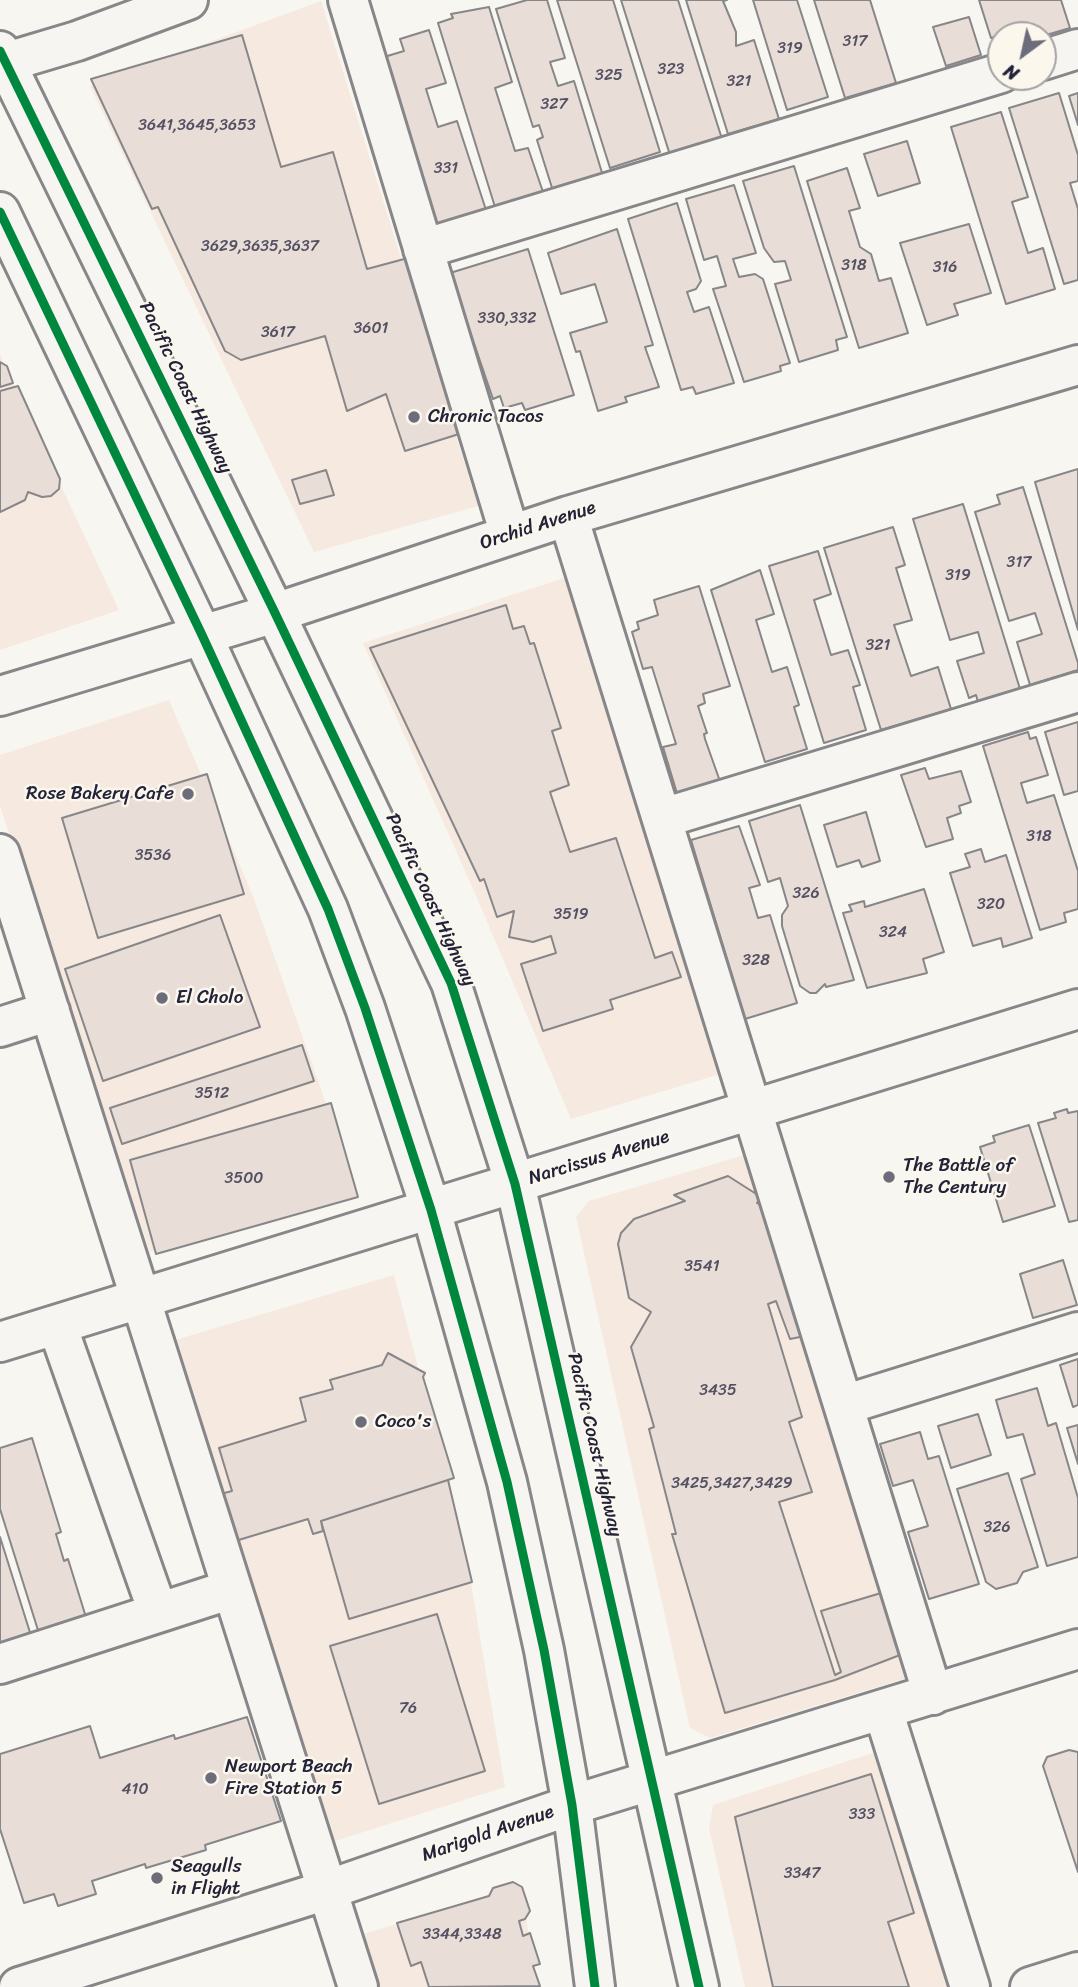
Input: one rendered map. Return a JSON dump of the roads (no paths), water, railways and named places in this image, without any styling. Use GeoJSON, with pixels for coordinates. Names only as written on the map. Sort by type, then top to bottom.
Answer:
{"type":"FeatureCollection","features":[{"type":"Feature","properties":{"kind":"main road"},"geometry":{"type":"LineString","coordinates":[[2,59],[77,41],[188,0]]}},
{"type":"Feature","properties":{"kind":"main road"},"geometry":{"type":"LineString","coordinates":[[348,0],[510,535]]}},
{"type":"Feature","properties":{"kind":"main road"},"geometry":{"type":"LineString","coordinates":[[1057,56],[1078,49]]}},
{"type":"Feature","properties":{"kind":"main road","name":"Pacific Coast Highway"},"geometry":{"type":"LineString","coordinates":[[2,59],[275,612],[451,983],[515,1184],[699,1987]]}},
{"type":"Feature","properties":{"kind":"main road"},"geometry":{"type":"LineString","coordinates":[[424,249],[987,77]]}},
{"type":"Feature","properties":{"kind":"main road"},"geometry":{"type":"LineString","coordinates":[[0,212],[202,635],[328,909],[365,1008],[430,1210],[507,1482],[544,1650],[572,1805],[596,1987]]}},
{"type":"Feature","properties":{"kind":"main road","name":"Orchid Avenue"},"geometry":{"type":"LineString","coordinates":[[0,696],[275,612],[568,516],[1078,365]]}},
{"type":"Feature","properties":{"kind":"main road"},"geometry":{"type":"LineString","coordinates":[[568,516],[933,1695]]}},
{"type":"Feature","properties":{"kind":"main road"},"geometry":{"type":"LineString","coordinates":[[663,818],[1078,692]]}},
{"type":"Feature","properties":{"kind":"main road"},"geometry":{"type":"LineString","coordinates":[[0,854],[358,1987]]}},
{"type":"Feature","properties":{"kind":"main road","name":"Narcissus Avenue"},"geometry":{"type":"LineString","coordinates":[[0,1342],[1078,1010]]}},
{"type":"Feature","properties":{"kind":"main road"},"geometry":{"type":"LineString","coordinates":[[0,1027],[50,1011]]}},
{"type":"Feature","properties":{"kind":"main road"},"geometry":{"type":"LineString","coordinates":[[57,1325],[158,1612]]}},
{"type":"Feature","properties":{"kind":"main road"},"geometry":{"type":"LineString","coordinates":[[844,1405],[1078,1332]]}},
{"type":"Feature","properties":{"kind":"main road"},"geometry":{"type":"LineString","coordinates":[[0,1664],[232,1589]]}},
{"type":"Feature","properties":{"kind":"main road","name":"Marigold Avenue"},"geometry":{"type":"LineString","coordinates":[[19,1987],[327,1890],[653,1779],[1078,1649]]}},
{"type":"Feature","properties":{"kind":"main road"},"geometry":{"type":"LineString","coordinates":[[883,1710],[970,1987]]}},
{"type":"Feature","properties":{"kind":"main road"},"geometry":{"type":"LineString","coordinates":[[1030,1987],[1078,1972]]}},
{"type":"Feature","properties":{"kind":"place","name":"Chronic Tacos"},"geometry":{"type":"Point","coordinates":[414,417]}},
{"type":"Feature","properties":{"kind":"place","name":"Rose Bakery Cafe"},"geometry":{"type":"Point","coordinates":[188,794]}},
{"type":"Feature","properties":{"kind":"place","name":"El Cholo"},"geometry":{"type":"Point","coordinates":[162,998]}},
{"type":"Feature","properties":{"kind":"place","name":"The Battle of The Century"},"geometry":{"type":"Point","coordinates":[889,1177]}},
{"type":"Feature","properties":{"kind":"place","name":"Coco's"},"geometry":{"type":"Point","coordinates":[361,1422]}},
{"type":"Feature","properties":{"kind":"place","name":"Newport Beach Fire Station 5"},"geometry":{"type":"Point","coordinates":[211,1778]}},
{"type":"Feature","properties":{"kind":"place","name":"Seagulls in Flight"},"geometry":{"type":"Point","coordinates":[157,1878]}}]}
